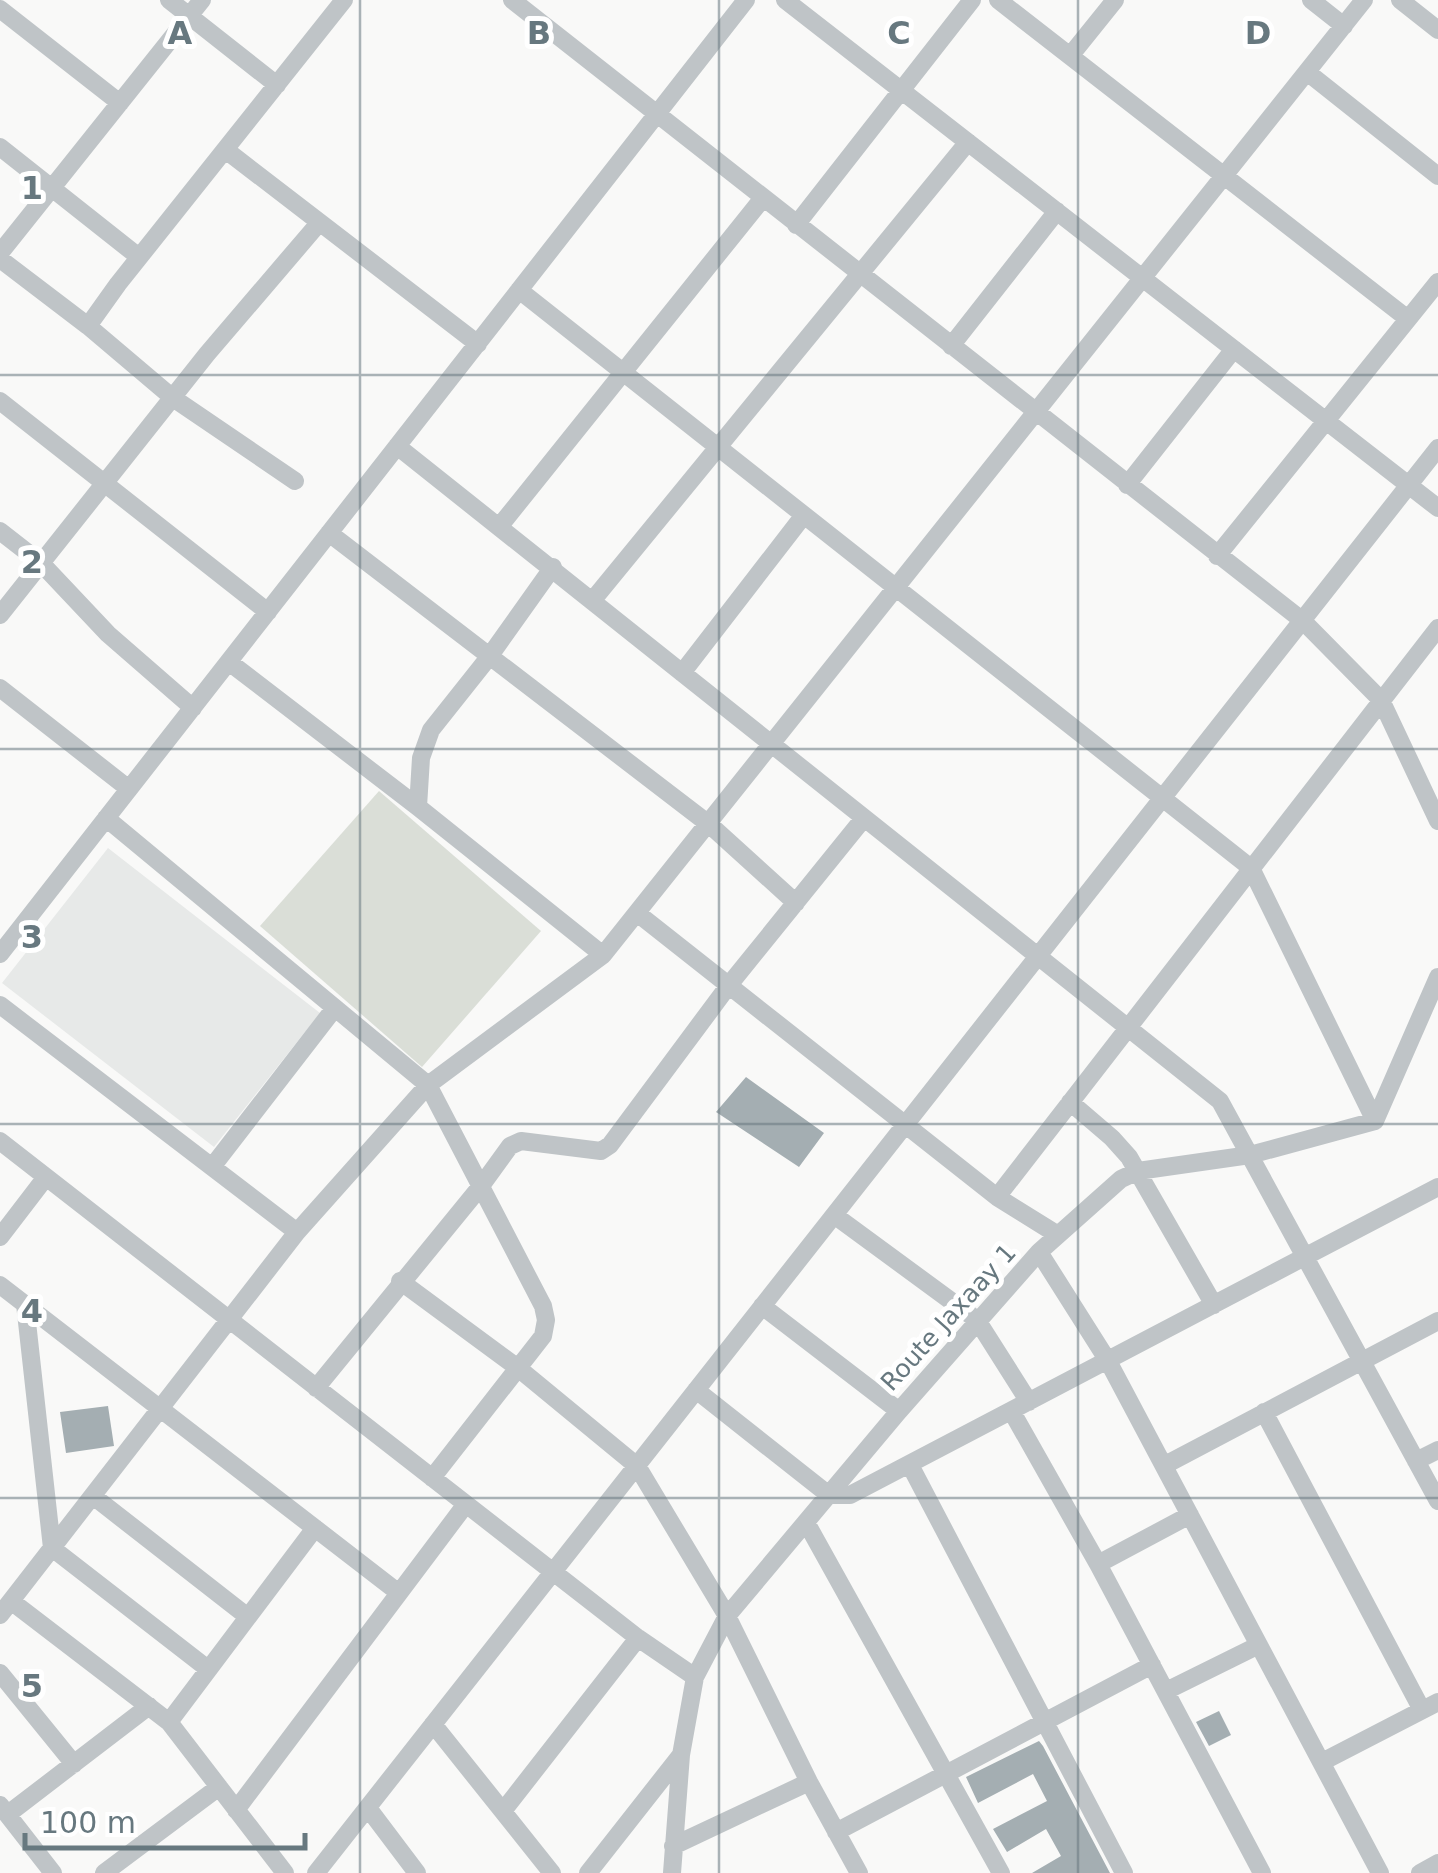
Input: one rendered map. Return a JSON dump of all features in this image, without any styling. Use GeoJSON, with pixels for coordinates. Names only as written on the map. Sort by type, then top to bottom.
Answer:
{"type":"FeatureCollection","features":[{"type":"Feature","properties":{"kind":"street"},"geometry":{"type":"LineString","coordinates":[[169,0],[277,85]]}},
{"type":"Feature","properties":{"kind":"street"},"geometry":{"type":"LineString","coordinates":[[202,0],[2,250],[173,398],[294,481]]}},
{"type":"Feature","properties":{"kind":"street"},"geometry":{"type":"LineString","coordinates":[[88,326],[344,0]]}},
{"type":"Feature","properties":{"kind":"street"},"geometry":{"type":"LineString","coordinates":[[512,0],[1303,621],[1381,700],[1437,815]]}},
{"type":"Feature","properties":{"kind":"street"},"geometry":{"type":"LineString","coordinates":[[0,954],[746,0]]}},
{"type":"Feature","properties":{"kind":"street"},"geometry":{"type":"LineString","coordinates":[[785,0],[1438,508]]}},
{"type":"Feature","properties":{"kind":"street"},"geometry":{"type":"LineString","coordinates":[[796,225],[972,0]]}},
{"type":"Feature","properties":{"kind":"street"},"geometry":{"type":"LineString","coordinates":[[998,0],[1408,319]]}},
{"type":"Feature","properties":{"kind":"street"},"geometry":{"type":"LineString","coordinates":[[1070,56],[1115,0]]}},
{"type":"Feature","properties":{"kind":"street"},"geometry":{"type":"LineString","coordinates":[[1310,0],[1344,26]]}},
{"type":"Feature","properties":{"kind":"street"},"geometry":{"type":"LineString","coordinates":[[281,1872],[169,1722],[5,1608],[298,1232],[428,1085],[603,955],[1364,0]]}},
{"type":"Feature","properties":{"kind":"street"},"geometry":{"type":"LineString","coordinates":[[1400,0],[1438,30]]}},
{"type":"Feature","properties":{"kind":"street"},"geometry":{"type":"LineString","coordinates":[[0,9],[120,103]]}},
{"type":"Feature","properties":{"kind":"street"},"geometry":{"type":"LineString","coordinates":[[1307,72],[1438,176]]}},
{"type":"Feature","properties":{"kind":"street"},"geometry":{"type":"LineString","coordinates":[[592,601],[968,142]]}},
{"type":"Feature","properties":{"kind":"street"},"geometry":{"type":"LineString","coordinates":[[0,148],[140,258]]}},
{"type":"Feature","properties":{"kind":"street"},"geometry":{"type":"LineString","coordinates":[[227,150],[478,344]]}},
{"type":"Feature","properties":{"kind":"street"},"geometry":{"type":"LineString","coordinates":[[499,527],[763,198]]}},
{"type":"Feature","properties":{"kind":"street"},"geometry":{"type":"LineString","coordinates":[[951,346],[1057,212]]}},
{"type":"Feature","properties":{"kind":"street"},"geometry":{"type":"LineString","coordinates":[[0,615],[319,223]]}},
{"type":"Feature","properties":{"kind":"street"},"geometry":{"type":"LineString","coordinates":[[1217,556],[1438,282]]}},
{"type":"Feature","properties":{"kind":"street"},"geometry":{"type":"LineString","coordinates":[[519,290],[1251,868],[1375,1121]]}},
{"type":"Feature","properties":{"kind":"street"},"geometry":{"type":"LineString","coordinates":[[1127,485],[1234,349]]}},
{"type":"Feature","properties":{"kind":"street"},"geometry":{"type":"LineString","coordinates":[[0,400],[268,612]]}},
{"type":"Feature","properties":{"kind":"street"},"geometry":{"type":"LineString","coordinates":[[397,446],[1220,1101],[1438,1501]]}},
{"type":"Feature","properties":{"kind":"street"},"geometry":{"type":"LineString","coordinates":[[316,1873],[1438,448]]}},
{"type":"Feature","properties":{"kind":"street"},"geometry":{"type":"LineString","coordinates":[[682,673],[804,515]]}},
{"type":"Feature","properties":{"kind":"street"},"geometry":{"type":"LineString","coordinates":[[0,531],[41,563],[108,634],[193,708]]}},
{"type":"Feature","properties":{"kind":"street"},"geometry":{"type":"LineString","coordinates":[[329,534],[710,825],[796,902]]}},
{"type":"Feature","properties":{"kind":"street"},"geometry":{"type":"LineString","coordinates":[[418,806],[423,744],[553,567]]}},
{"type":"Feature","properties":{"kind":"street"},"geometry":{"type":"LineString","coordinates":[[997,1197],[1438,628]]}},
{"type":"Feature","properties":{"kind":"street"},"geometry":{"type":"LineString","coordinates":[[228,662],[418,806],[603,955]]}},
{"type":"Feature","properties":{"kind":"street"},"geometry":{"type":"LineString","coordinates":[[0,688],[129,789]]}},
{"type":"Feature","properties":{"kind":"street"},"geometry":{"type":"LineString","coordinates":[[106,818],[428,1085],[543,1306],[543,1336],[432,1478]]}},
{"type":"Feature","properties":{"kind":"street"},"geometry":{"type":"LineString","coordinates":[[316,1388],[510,1146],[521,1141],[602,1151],[610,1145],[729,986],[864,818]]}},
{"type":"Feature","properties":{"kind":"street"},"geometry":{"type":"LineString","coordinates":[[637,913],[904,1126],[997,1197],[1058,1235]]}},
{"type":"Feature","properties":{"kind":"street"},"geometry":{"type":"LineString","coordinates":[[1375,1121],[1438,977]]}},
{"type":"Feature","properties":{"kind":"street"},"geometry":{"type":"LineString","coordinates":[[0,1005],[298,1232]]}},
{"type":"Feature","properties":{"kind":"street"},"geometry":{"type":"LineString","coordinates":[[212,1167],[334,1009]]}},
{"type":"Feature","properties":{"kind":"street"},"geometry":{"type":"LineString","coordinates":[[1070,1102],[1112,1138],[1138,1171],[1214,1305]]}},
{"type":"Feature","properties":{"kind":"street","name":"Route Jaxaay 1"},"geometry":{"type":"LineString","coordinates":[[672,1873],[680,1756],[694,1677],[727,1616],[898,1411],[1039,1252],[1121,1179],[1138,1171],[1250,1155],[1375,1121]]}},
{"type":"Feature","properties":{"kind":"street"},"geometry":{"type":"LineString","coordinates":[[0,1141],[638,1638],[694,1677]]}},
{"type":"Feature","properties":{"kind":"street"},"geometry":{"type":"LineString","coordinates":[[0,1237],[46,1177]]}},
{"type":"Feature","properties":{"kind":"street"},"geometry":{"type":"LineString","coordinates":[[696,1390],[829,1495],[850,1495],[1438,1187]]}},
{"type":"Feature","properties":{"kind":"street"},"geometry":{"type":"LineString","coordinates":[[834,1215],[977,1320],[1029,1402]]}},
{"type":"Feature","properties":{"kind":"street"},"geometry":{"type":"LineString","coordinates":[[1039,1252],[1108,1361],[1380,1873]]}},
{"type":"Feature","properties":{"kind":"street"},"geometry":{"type":"LineString","coordinates":[[400,1281],[518,1368],[637,1466],[727,1616],[859,1873]]}},
{"type":"Feature","properties":{"kind":"street"},"geometry":{"type":"LineString","coordinates":[[0,1285],[399,1593]]}},
{"type":"Feature","properties":{"kind":"street"},"geometry":{"type":"LineString","coordinates":[[25,1304],[52,1548],[208,1669]]}},
{"type":"Feature","properties":{"kind":"street"},"geometry":{"type":"LineString","coordinates":[[762,1306],[898,1411]]}},
{"type":"Feature","properties":{"kind":"street"},"geometry":{"type":"LineString","coordinates":[[1165,1466],[1438,1321]]}},
{"type":"Feature","properties":{"kind":"street"},"geometry":{"type":"LineString","coordinates":[[1012,1412],[1098,1564],[1262,1873]]}},
{"type":"Feature","properties":{"kind":"street"},"geometry":{"type":"LineString","coordinates":[[1264,1412],[1430,1706],[1322,1762]]}},
{"type":"Feature","properties":{"kind":"street"},"geometry":{"type":"LineString","coordinates":[[1416,1461],[1438,1450]]}},
{"type":"Feature","properties":{"kind":"street"},"geometry":{"type":"LineString","coordinates":[[910,1465],[1124,1873]]}},
{"type":"Feature","properties":{"kind":"street"},"geometry":{"type":"LineString","coordinates":[[92,1496],[248,1617]]}},
{"type":"Feature","properties":{"kind":"street"},"geometry":{"type":"LineString","coordinates":[[236,1810],[466,1504]]}},
{"type":"Feature","properties":{"kind":"street"},"geometry":{"type":"LineString","coordinates":[[1098,1564],[1190,1515]]}},
{"type":"Feature","properties":{"kind":"street"},"geometry":{"type":"LineString","coordinates":[[807,1524],[1001,1873]]}},
{"type":"Feature","properties":{"kind":"street"},"geometry":{"type":"LineString","coordinates":[[169,1722],[315,1528]]}},
{"type":"Feature","properties":{"kind":"street"},"geometry":{"type":"LineString","coordinates":[[503,1812],[638,1638]]}},
{"type":"Feature","properties":{"kind":"street"},"geometry":{"type":"LineString","coordinates":[[1166,1691],[1259,1645]]}},
{"type":"Feature","properties":{"kind":"street"},"geometry":{"type":"LineString","coordinates":[[836,1832],[1152,1666]]}},
{"type":"Feature","properties":{"kind":"street"},"geometry":{"type":"LineString","coordinates":[[0,1673],[74,1764]]}},
{"type":"Feature","properties":{"kind":"street"},"geometry":{"type":"LineString","coordinates":[[53,1873],[4,1810],[74,1764],[149,1706]]}},
{"type":"Feature","properties":{"kind":"street"},"geometry":{"type":"LineString","coordinates":[[433,1724],[552,1873]]}},
{"type":"Feature","properties":{"kind":"street"},"geometry":{"type":"LineString","coordinates":[[588,1873],[680,1756]]}},
{"type":"Feature","properties":{"kind":"street"},"geometry":{"type":"LineString","coordinates":[[673,1846],[809,1782]]}},
{"type":"Feature","properties":{"kind":"street"},"geometry":{"type":"LineString","coordinates":[[104,1873],[219,1788]]}},
{"type":"Feature","properties":{"kind":"street"},"geometry":{"type":"LineString","coordinates":[[368,1808],[417,1873]]}},
{"type":"Feature","properties":{"kind":"shaded area"},"geometry":{"type":"Polygon","coordinates":[[[379,791],[541,931],[422,1067],[260,926],[379,791]]]}},
{"type":"Feature","properties":{"kind":"shaded area"},"geometry":{"type":"Polygon","coordinates":[[[108,848],[320,1013],[214,1147],[2,983],[108,848]]]}},
{"type":"Feature","properties":{"kind":"building"},"geometry":{"type":"Polygon","coordinates":[[[746,1077],[824,1133],[799,1167],[716,1112],[746,1077]]]}},
{"type":"Feature","properties":{"kind":"building"},"geometry":{"type":"Polygon","coordinates":[[[108,1406],[114,1446],[66,1453],[60,1412],[108,1406]]]}},
{"type":"Feature","properties":{"kind":"building"},"geometry":{"type":"Polygon","coordinates":[[[1219,1711],[1231,1735],[1209,1746],[1196,1722],[1219,1711]]]}},
{"type":"Feature","properties":{"kind":"building"},"geometry":{"type":"Polygon","coordinates":[[[1039,1741],[1110,1873],[1032,1873],[1061,1856],[1046,1829],[1007,1852],[993,1829],[1047,1801],[1033,1774],[978,1803],[966,1777],[1039,1741]]]}}]}
